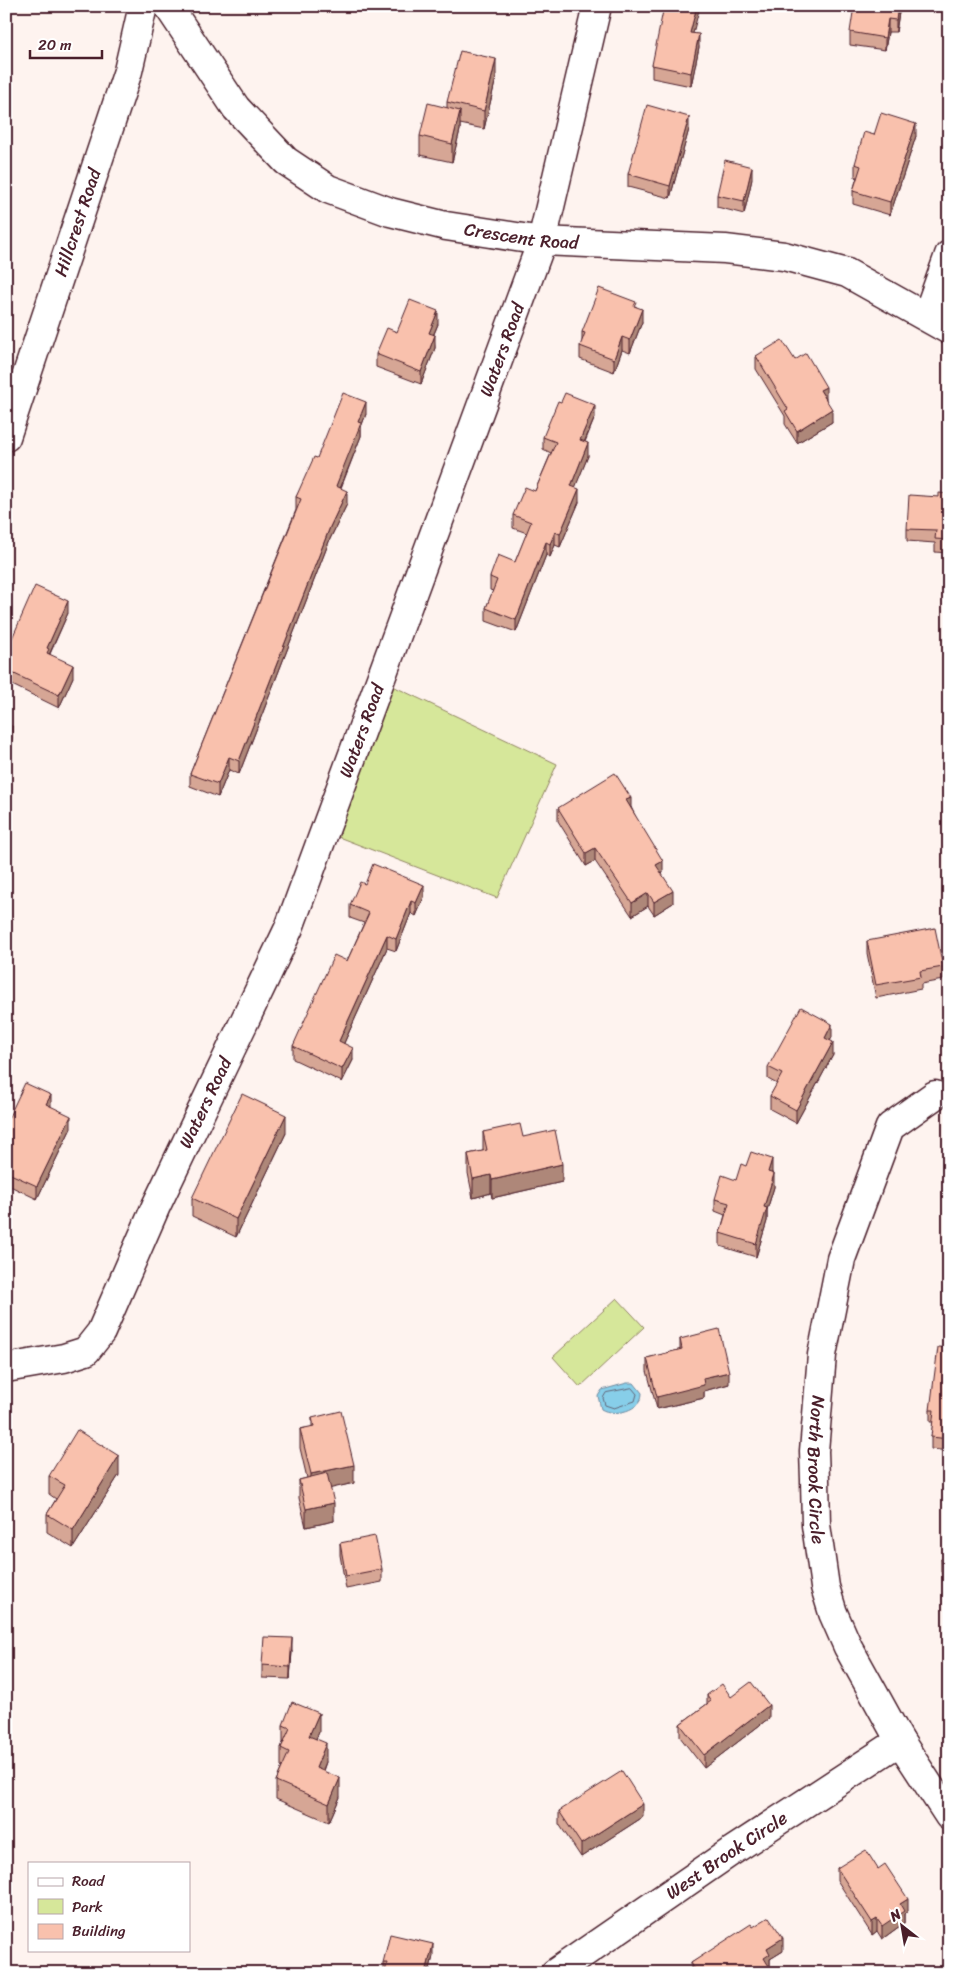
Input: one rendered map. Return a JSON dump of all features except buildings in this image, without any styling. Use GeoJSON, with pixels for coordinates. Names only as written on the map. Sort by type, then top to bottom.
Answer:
{"type":"FeatureCollection","features":[{"type":"Feature","properties":{"kind":"street","name":"Hillcrest Road"},"geometry":{"type":"LineString","coordinates":[[6,437],[128,70],[143,6]]}},
{"type":"Feature","properties":{"kind":"street","name":"Crescent Road"},"geometry":{"type":"LineString","coordinates":[[168,6],[236,108],[286,160],[328,189],[390,212],[446,226],[542,241],[725,249],[784,256],[847,273],[938,323]]}},
{"type":"Feature","properties":{"kind":"street","name":"Waters Road"},"geometry":{"type":"LineString","coordinates":[[6,1368],[64,1358],[86,1351],[101,1332],[156,1206],[289,928],[542,241],[596,6]]}},
{"type":"Feature","properties":{"kind":"street"},"geometry":{"type":"LineString","coordinates":[[938,323],[949,255]]}},
{"type":"Feature","properties":{"kind":"street","name":"North Brook Circle"},"geometry":{"type":"LineString","coordinates":[[935,1095],[890,1127],[841,1259],[822,1355],[814,1451],[816,1525],[825,1587],[848,1647],[900,1741],[949,1816]]}},
{"type":"Feature","properties":{"kind":"street","name":"West Brook Circle"},"geometry":{"type":"LineString","coordinates":[[555,1973],[729,1853],[900,1741]]}},
{"type":"Feature","properties":{"kind":"green space"},"geometry":{"type":"Polygon","coordinates":[[[380,680],[557,764],[497,898],[315,828],[380,680]]]}},
{"type":"Feature","properties":{"kind":"green space"},"geometry":{"type":"Polygon","coordinates":[[[617,1298],[644,1327],[580,1387],[553,1357],[617,1298]]]}},
{"type":"Feature","properties":{"kind":"water"},"geometry":{"type":"Polygon","coordinates":[[[634,1383],[642,1393],[641,1399],[637,1404],[626,1411],[620,1412],[601,1409],[598,1396],[602,1390],[634,1383]]]}}]}
